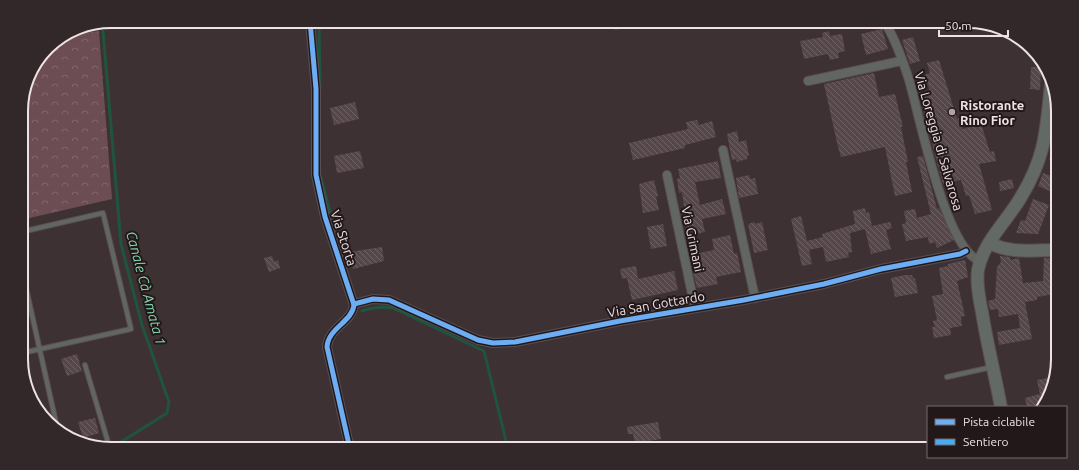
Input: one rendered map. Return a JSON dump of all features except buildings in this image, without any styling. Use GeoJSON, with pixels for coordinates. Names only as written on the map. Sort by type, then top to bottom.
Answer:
{"type":"FeatureCollection","features":[{"type":"Feature","properties":{"kind":"street","name":"Via Storta"},"geometry":{"type":"LineString","coordinates":[[311,28],[316,84],[316,175],[325,217],[354,304]]}},
{"type":"Feature","properties":{"kind":"street","name":"Via Loreggia di Salvarosa"},"geometry":{"type":"LineString","coordinates":[[888,28],[893,36],[901,61],[909,79],[943,204],[958,239],[966,251],[975,259],[980,261]]}},
{"type":"Feature","properties":{"kind":"street"},"geometry":{"type":"LineString","coordinates":[[808,82],[901,61]]}},
{"type":"Feature","properties":{"kind":"street"},"geometry":{"type":"LineString","coordinates":[[1002,403],[992,367],[978,290],[980,261],[990,243],[1020,199],[1036,169],[1051,127]]}},
{"type":"Feature","properties":{"kind":"street"},"geometry":{"type":"LineString","coordinates":[[723,150],[755,298]]}},
{"type":"Feature","properties":{"kind":"street","name":"Via Grimani"},"geometry":{"type":"LineString","coordinates":[[667,176],[695,308]]}},
{"type":"Feature","properties":{"kind":"street"},"geometry":{"type":"LineString","coordinates":[[990,243],[1011,249],[1051,250]]}},
{"type":"Feature","properties":{"kind":"street","name":"Via San Gottardo"},"geometry":{"type":"LineString","coordinates":[[354,304],[377,299],[392,301],[483,342],[514,342],[755,298],[824,284],[881,268],[960,254],[966,251]]}},
{"type":"Feature","properties":{"kind":"street"},"geometry":{"type":"LineString","coordinates":[[348,442],[327,347],[329,337],[353,311],[354,304]]}},
{"type":"Feature","properties":{"kind":"lane"},"geometry":{"type":"LineString","coordinates":[[28,231],[103,213],[131,329],[28,352]]}},
{"type":"Feature","properties":{"kind":"lane"},"geometry":{"type":"LineString","coordinates":[[28,296],[56,421]]}},
{"type":"Feature","properties":{"kind":"lane"},"geometry":{"type":"LineString","coordinates":[[84,365],[108,442]]}},
{"type":"Feature","properties":{"kind":"lane"},"geometry":{"type":"LineString","coordinates":[[947,377],[992,367]]}},
{"type":"Feature","properties":{"kind":"green space"},"geometry":{"type":"Polygon","coordinates":[[[99,31],[112,199],[28,218],[28,105],[32,84],[45,60],[65,42],[83,33],[99,31]]]}},
{"type":"Feature","properties":{"kind":"waterway"},"geometry":{"type":"LineString","coordinates":[[319,28],[320,87]]}},
{"type":"Feature","properties":{"kind":"waterway","name":"Canale Cà Amata 1"},"geometry":{"type":"LineString","coordinates":[[103,31],[121,244],[142,325],[169,402],[167,413],[121,442]]}},
{"type":"Feature","properties":{"kind":"waterway"},"geometry":{"type":"LineString","coordinates":[[320,175],[339,244]]}},
{"type":"Feature","properties":{"kind":"waterway"},"geometry":{"type":"LineString","coordinates":[[362,311],[377,307],[393,308],[484,351],[506,442]]}},
{"type":"Feature","properties":{"kind":"cycle path"},"geometry":{"type":"LineString","coordinates":[[311,28],[316,89],[316,175],[325,217],[354,305],[349,316],[331,335],[328,340],[327,347],[348,442]]}},
{"type":"Feature","properties":{"kind":"cycle path"},"geometry":{"type":"LineString","coordinates":[[354,304],[373,299],[389,300],[478,340],[493,343],[515,342],[620,321],[744,300],[824,284],[881,269],[960,254],[966,251]]}},
{"type":"Feature","properties":{"kind":"place","name":"Ristorante Rino Fior"},"geometry":{"type":"Point","coordinates":[952,112]}}]}
